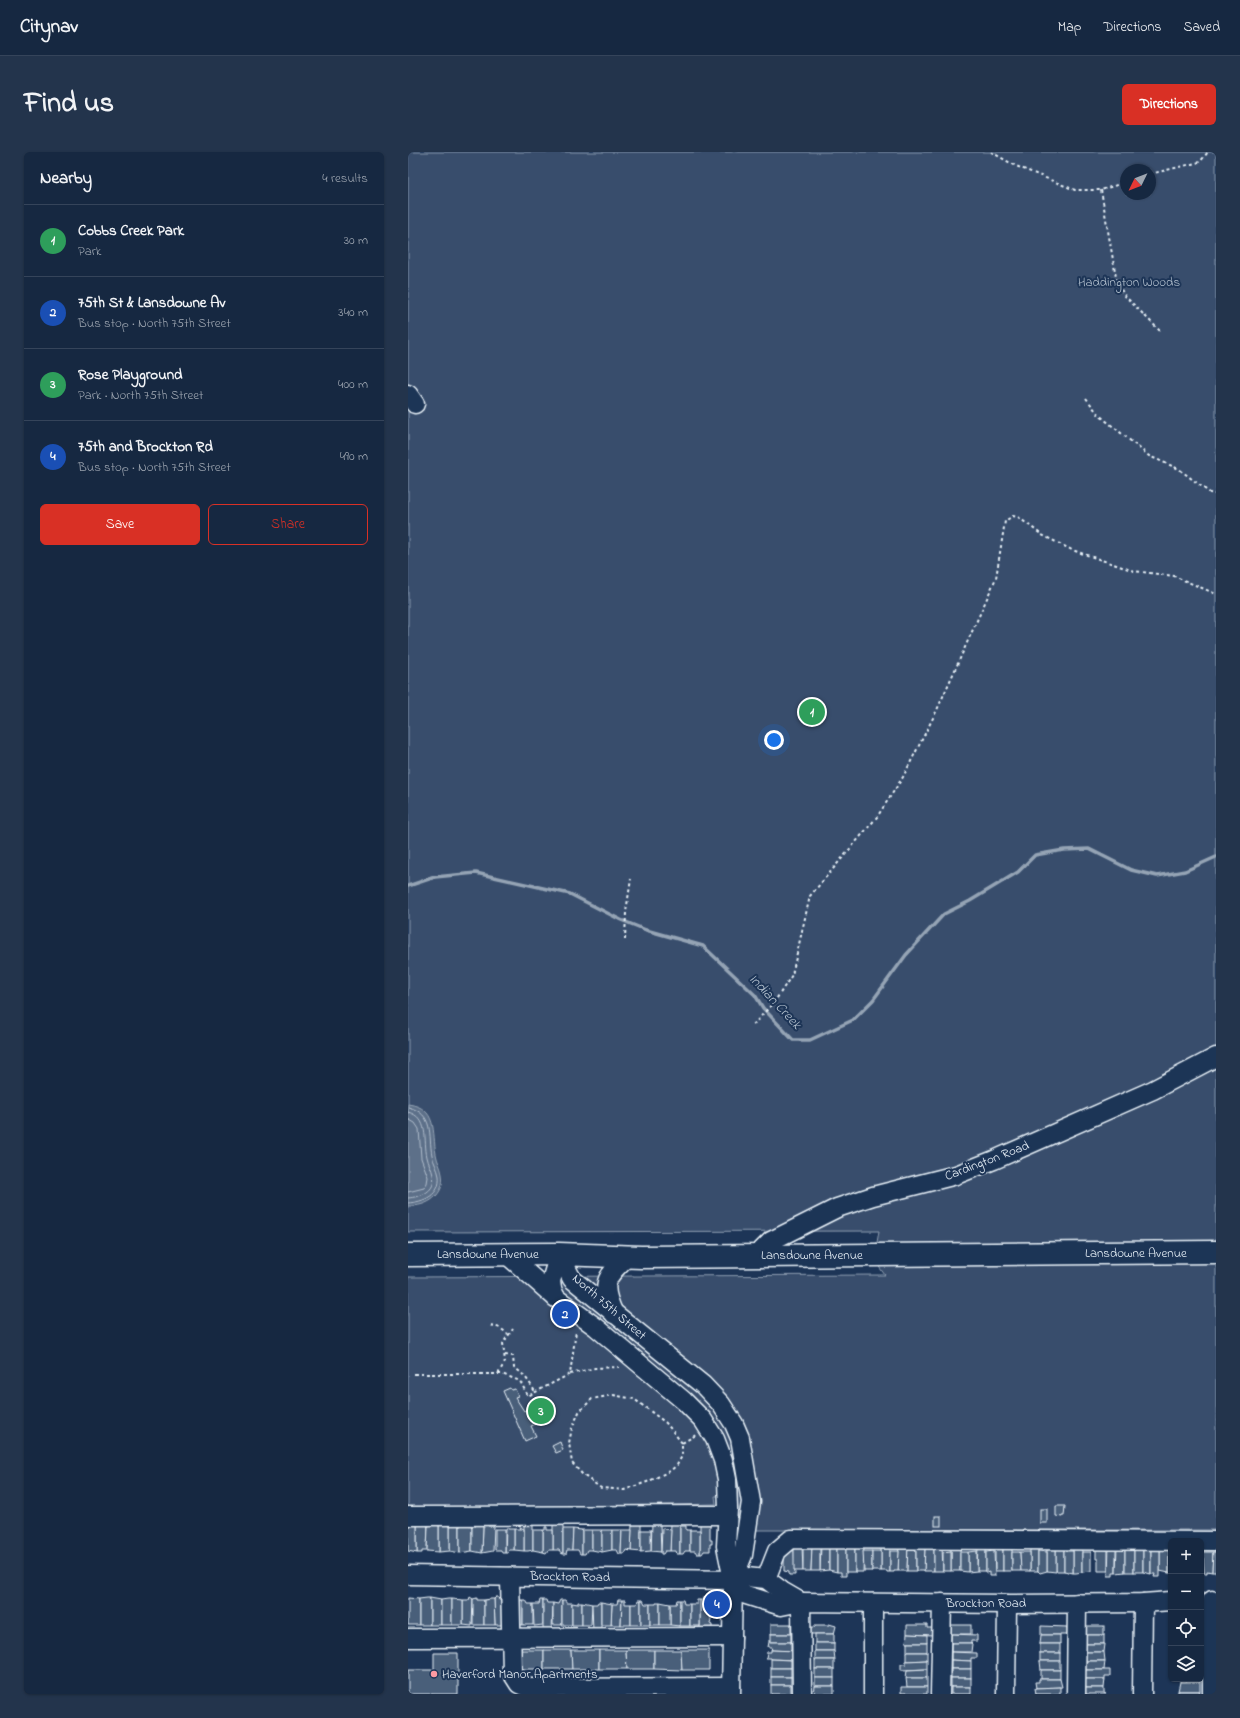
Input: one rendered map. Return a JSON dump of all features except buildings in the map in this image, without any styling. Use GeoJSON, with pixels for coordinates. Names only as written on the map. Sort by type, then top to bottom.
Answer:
{"type":"FeatureCollection","features":[{"type":"Feature","properties":{"kind":"main road","name":"Lansdowne Avenue"},"geometry":{"type":"LineString","coordinates":[[408,1254],[756,1256],[1216,1252]]}},
{"type":"Feature","properties":{"kind":"street","name":"Cardington Road"},"geometry":{"type":"LineString","coordinates":[[756,1256],[771,1241],[837,1208],[873,1196],[956,1175],[1153,1090],[1216,1057]]}},
{"type":"Feature","properties":{"kind":"street"},"geometry":{"type":"LineString","coordinates":[[506,1254],[556,1298]]}},
{"type":"Feature","properties":{"kind":"street","name":"North 75th Street"},"geometry":{"type":"LineString","coordinates":[[559,1254],[551,1281],[552,1289],[556,1298],[579,1314],[684,1401],[703,1420],[715,1439],[723,1460],[727,1480],[726,1546],[733,1580],[731,1691]]}},
{"type":"Feature","properties":{"kind":"street","name":"North 75th Street"},"geometry":{"type":"LineString","coordinates":[[559,1254],[572,1279],[703,1385],[721,1404],[734,1424],[740,1438],[751,1502],[743,1555],[733,1580]]}},
{"type":"Feature","properties":{"kind":"street"},"geometry":{"type":"LineString","coordinates":[[614,1314],[607,1297],[607,1286],[610,1273],[628,1256]]}},
{"type":"Feature","properties":{"kind":"street"},"geometry":{"type":"LineString","coordinates":[[408,1516],[727,1515]]}},
{"type":"Feature","properties":{"kind":"street","name":"Brockton Road"},"geometry":{"type":"LineString","coordinates":[[745,1537],[751,1558],[766,1579],[782,1591],[801,1602]]}},
{"type":"Feature","properties":{"kind":"street"},"geometry":{"type":"LineString","coordinates":[[766,1579],[777,1551],[791,1539],[1216,1540]]}},
{"type":"Feature","properties":{"kind":"street","name":"Brockton Road"},"geometry":{"type":"LineString","coordinates":[[408,1575],[733,1580],[746,1577],[766,1579]]}},
{"type":"Feature","properties":{"kind":"street"},"geometry":{"type":"LineString","coordinates":[[510,1577],[510,1637],[512,1673],[519,1684],[528,1688],[731,1691]]}},
{"type":"Feature","properties":{"kind":"street","name":"Brockton Road"},"geometry":{"type":"LineString","coordinates":[[733,1580],[743,1594],[781,1606],[801,1602],[1007,1604],[1142,1603],[1168,1601]]}},
{"type":"Feature","properties":{"kind":"street"},"geometry":{"type":"LineString","coordinates":[[1210,1600],[1212,1694]]}},
{"type":"Feature","properties":{"kind":"street"},"geometry":{"type":"LineString","coordinates":[[801,1602],[802,1694]]}},
{"type":"Feature","properties":{"kind":"street"},"geometry":{"type":"LineString","coordinates":[[873,1603],[873,1694]]}},
{"type":"Feature","properties":{"kind":"street"},"geometry":{"type":"LineString","coordinates":[[940,1694],[942,1603]]}},
{"type":"Feature","properties":{"kind":"street"},"geometry":{"type":"LineString","coordinates":[[1076,1694],[1077,1603]]}},
{"type":"Feature","properties":{"kind":"street"},"geometry":{"type":"LineString","coordinates":[[1142,1603],[1142,1694]]}},
{"type":"Feature","properties":{"kind":"street"},"geometry":{"type":"LineString","coordinates":[[1006,1694],[1007,1604]]}},
{"type":"Feature","properties":{"kind":"street"},"geometry":{"type":"LineString","coordinates":[[408,1638],[732,1637]]}},
{"type":"Feature","properties":{"kind":"path"},"geometry":{"type":"LineString","coordinates":[[990,152],[1016,166],[1075,190],[1101,190],[1120,184]]}},
{"type":"Feature","properties":{"kind":"path"},"geometry":{"type":"LineString","coordinates":[[1156,173],[1200,162],[1208,152]]}},
{"type":"Feature","properties":{"kind":"path"},"geometry":{"type":"LineString","coordinates":[[1101,190],[1117,283],[1125,296],[1161,332]]}},
{"type":"Feature","properties":{"kind":"path"},"geometry":{"type":"LineString","coordinates":[[1086,398],[1099,415],[1149,456],[1179,469],[1210,493],[1216,494]]}},
{"type":"Feature","properties":{"kind":"path"},"geometry":{"type":"LineString","coordinates":[[753,1025],[775,1001],[785,988],[792,975],[810,896],[877,817],[903,777],[936,710],[996,578],[1005,521],[1013,516],[1018,517],[1042,535],[1072,550],[1134,571],[1174,576],[1216,594]]}},
{"type":"Feature","properties":{"kind":"path"},"geometry":{"type":"LineString","coordinates":[[625,940],[626,912],[631,879]]}},
{"type":"Feature","properties":{"kind":"path"},"geometry":{"type":"LineString","coordinates":[[570,1374],[579,1314]]}},
{"type":"Feature","properties":{"kind":"path"},"geometry":{"type":"LineString","coordinates":[[492,1325],[500,1328],[508,1334]]}},
{"type":"Feature","properties":{"kind":"path"},"geometry":{"type":"LineString","coordinates":[[498,1374],[505,1362],[503,1343],[513,1329]]}},
{"type":"Feature","properties":{"kind":"path"},"geometry":{"type":"LineString","coordinates":[[504,1355],[513,1356],[514,1368],[518,1369],[520,1374],[527,1379],[535,1392]]}},
{"type":"Feature","properties":{"kind":"path"},"geometry":{"type":"LineString","coordinates":[[414,1374],[502,1374],[520,1381],[528,1396],[570,1374],[595,1368],[640,1365]]}},
{"type":"Feature","properties":{"kind":"path"},"geometry":{"type":"LineString","coordinates":[[613,1395],[634,1399],[666,1424],[682,1443],[682,1456],[677,1465],[670,1471],[647,1482],[624,1490],[600,1488],[583,1475],[572,1463],[569,1443],[572,1428],[579,1412],[592,1399],[613,1395]]}},
{"type":"Feature","properties":{"kind":"path"},"geometry":{"type":"LineString","coordinates":[[682,1443],[708,1429]]}},
{"type":"Feature","properties":{"kind":"green space","name":"Haddington Woods"},"geometry":{"type":"Polygon","coordinates":[[[408,152],[1216,152],[1216,1530],[735,1530],[734,1496],[715,1496],[716,1504],[501,1509],[408,1509],[408,1277],[885,1275],[874,1260],[879,1231],[408,1232],[408,152]]]}},
{"type":"Feature","properties":{"kind":"water"},"geometry":{"type":"Polygon","coordinates":[[[408,1104],[418,1106],[424,1110],[432,1122],[437,1157],[442,1174],[441,1188],[438,1194],[428,1202],[415,1206],[408,1206],[408,1104]]]}},
{"type":"Feature","properties":{"kind":"waterway","name":"Indian Creek"},"geometry":{"type":"LineString","coordinates":[[408,886],[435,877],[476,873],[570,894],[621,920],[646,930],[703,946],[755,995],[763,1008],[793,1040],[810,1040],[853,1020],[873,1000],[906,955],[944,914],[970,901],[1018,872],[1035,855],[1064,850],[1089,849],[1131,870],[1157,876],[1185,871],[1216,857]]}},
{"type":"Feature","properties":{"kind":"place","name":"Cobbs Creek Park"},"geometry":{"type":"Point","coordinates":[812,712]}},
{"type":"Feature","properties":{"kind":"place","name":"75th St & Lansdowne Av"},"geometry":{"type":"Point","coordinates":[565,1314]}},
{"type":"Feature","properties":{"kind":"place","name":"Rose Playground"},"geometry":{"type":"Point","coordinates":[541,1411]}},
{"type":"Feature","properties":{"kind":"place","name":"75th and Brockton Rd"},"geometry":{"type":"Point","coordinates":[717,1604]}},
{"type":"Feature","properties":{"kind":"place","name":"Haverford Manor Apartments"},"geometry":{"type":"Point","coordinates":[434,1674]}}]}
